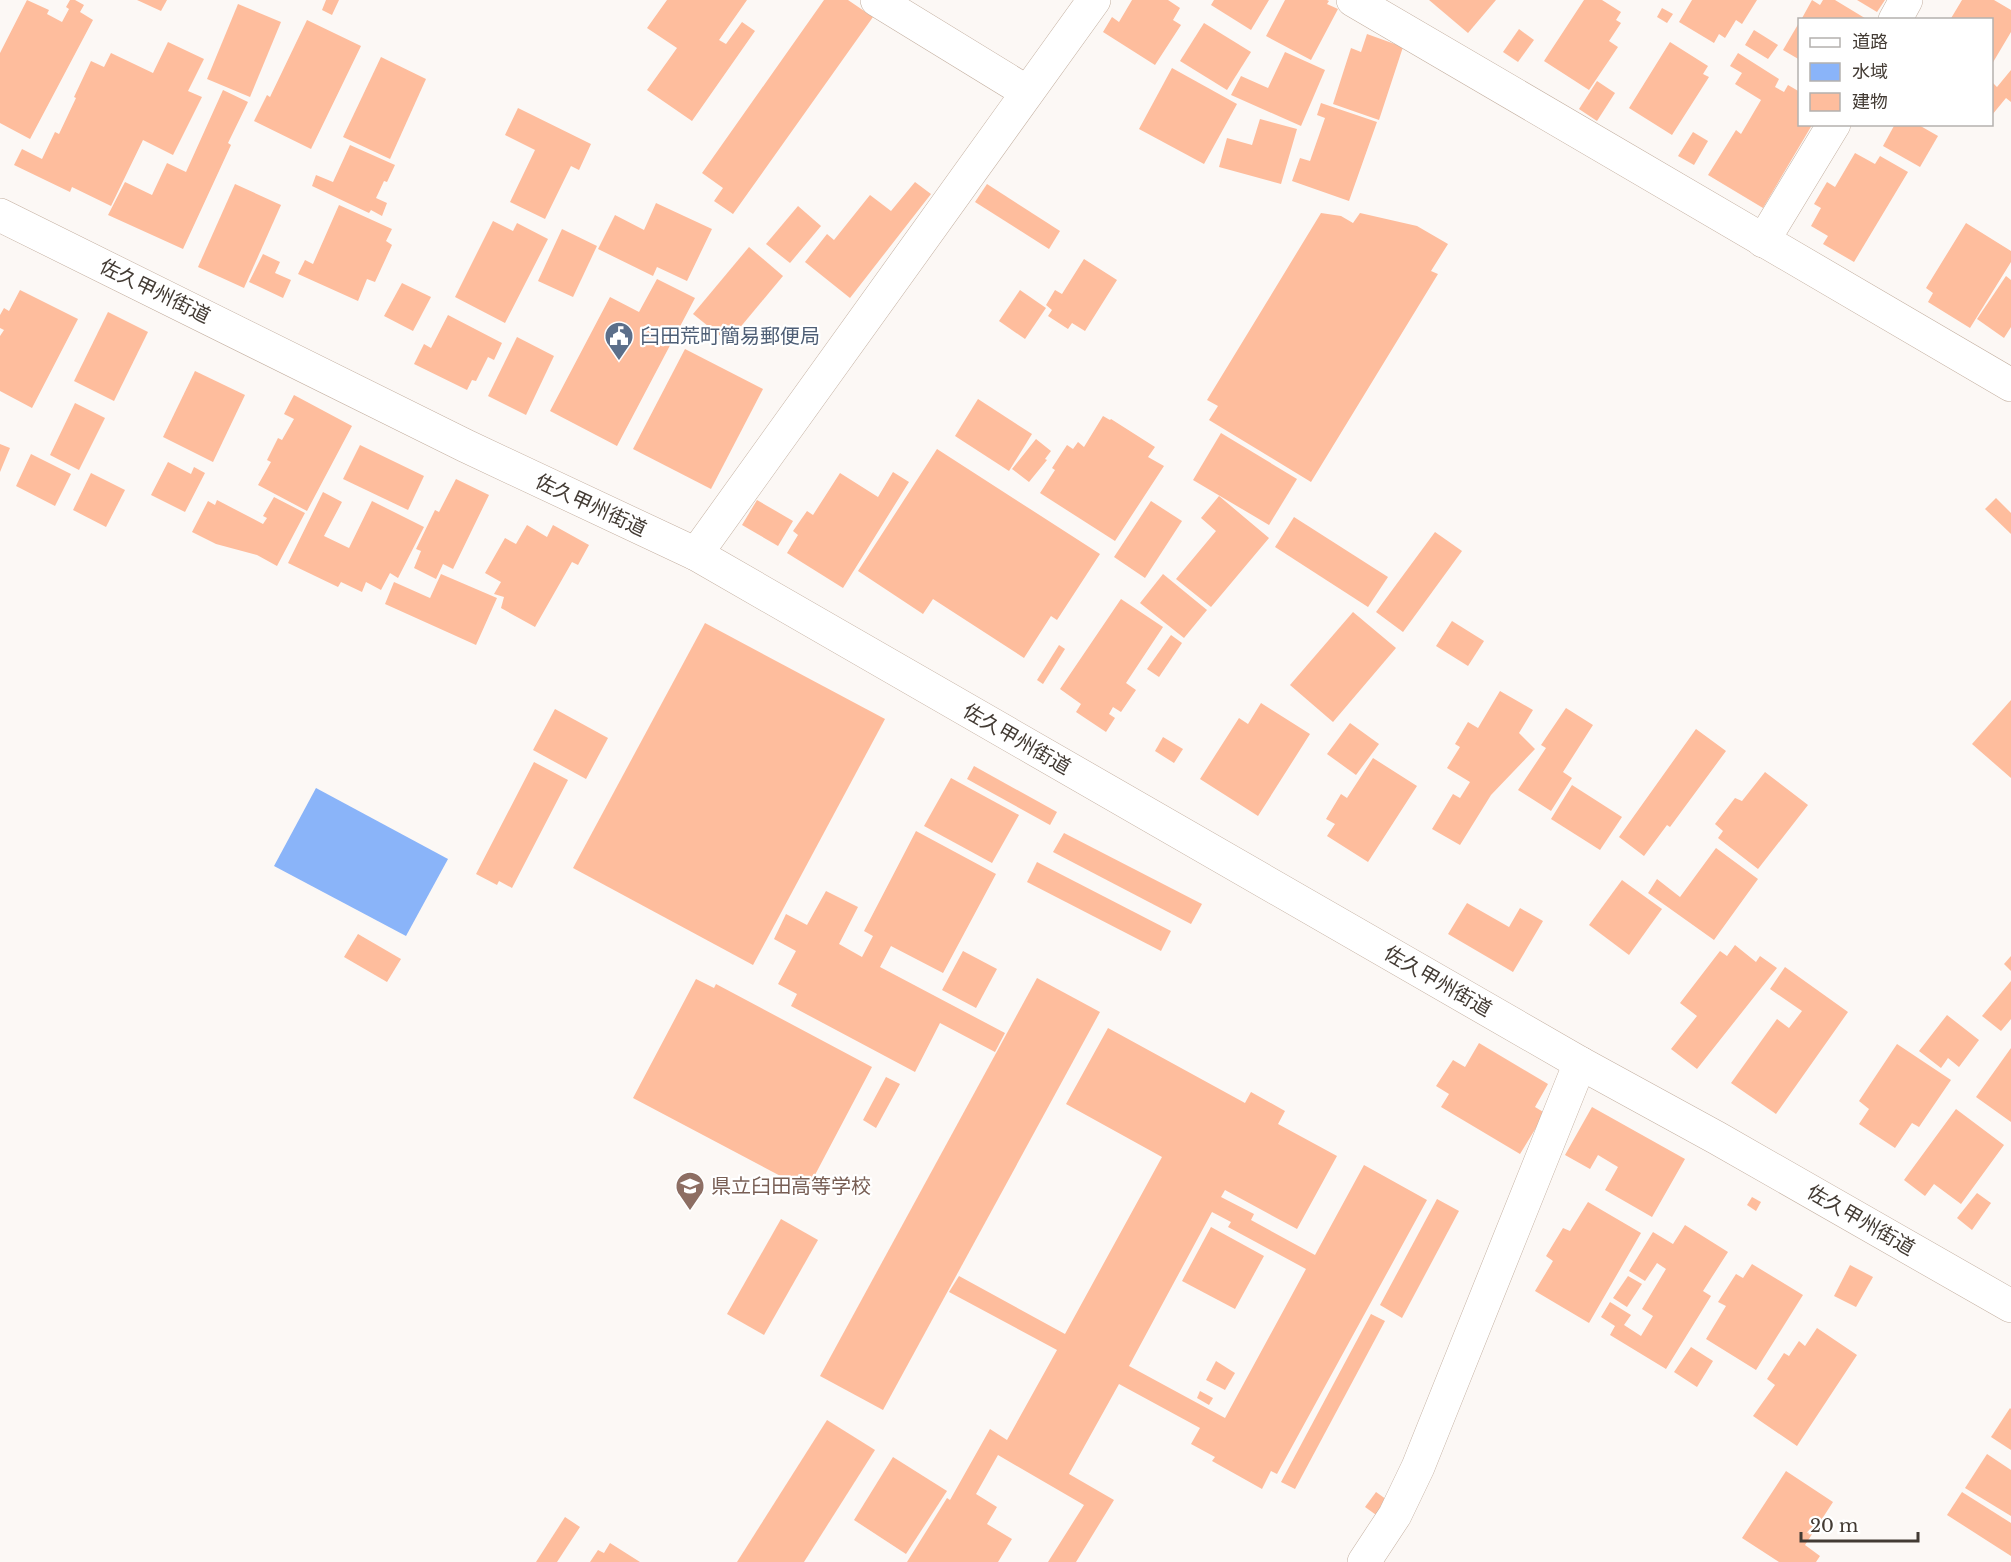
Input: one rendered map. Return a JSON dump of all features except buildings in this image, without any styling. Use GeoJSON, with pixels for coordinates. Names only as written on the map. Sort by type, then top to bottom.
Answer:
{"type":"FeatureCollection","features":[{"type":"Feature","properties":{"kind":"street"},"geometry":{"type":"LineString","coordinates":[[878,0],[1027,92]]}},
{"type":"Feature","properties":{"kind":"street"},"geometry":{"type":"LineString","coordinates":[[696,554],[1094,0]]}},
{"type":"Feature","properties":{"kind":"street"},"geometry":{"type":"LineString","coordinates":[[1353,0],[2011,386]]}},
{"type":"Feature","properties":{"kind":"street"},"geometry":{"type":"LineString","coordinates":[[1896,18],[1906,0]]}},
{"type":"Feature","properties":{"kind":"street"},"geometry":{"type":"LineString","coordinates":[[1763,241],[1833,126]]}},
{"type":"Feature","properties":{"kind":"street","name":"佐久甲州街道"},"geometry":{"type":"LineString","coordinates":[[0,214],[456,440],[696,554],[1580,1063],[1717,1138],[2011,1306]]}},
{"type":"Feature","properties":{"kind":"street"},"geometry":{"type":"LineString","coordinates":[[1364,1562],[1395,1515],[1418,1467],[1580,1063]]}},
{"type":"Feature","properties":{"kind":"water"},"geometry":{"type":"Polygon","coordinates":[[[316,788],[448,859],[406,936],[274,866],[316,788]]]}},
{"type":"Feature","properties":{"kind":"place","name":"臼田荒町簡易郵便局"},"geometry":{"type":"Point","coordinates":[619,362]}},
{"type":"Feature","properties":{"kind":"place","name":"県立臼田高等学校"},"geometry":{"type":"Point","coordinates":[690,1212]}}]}
